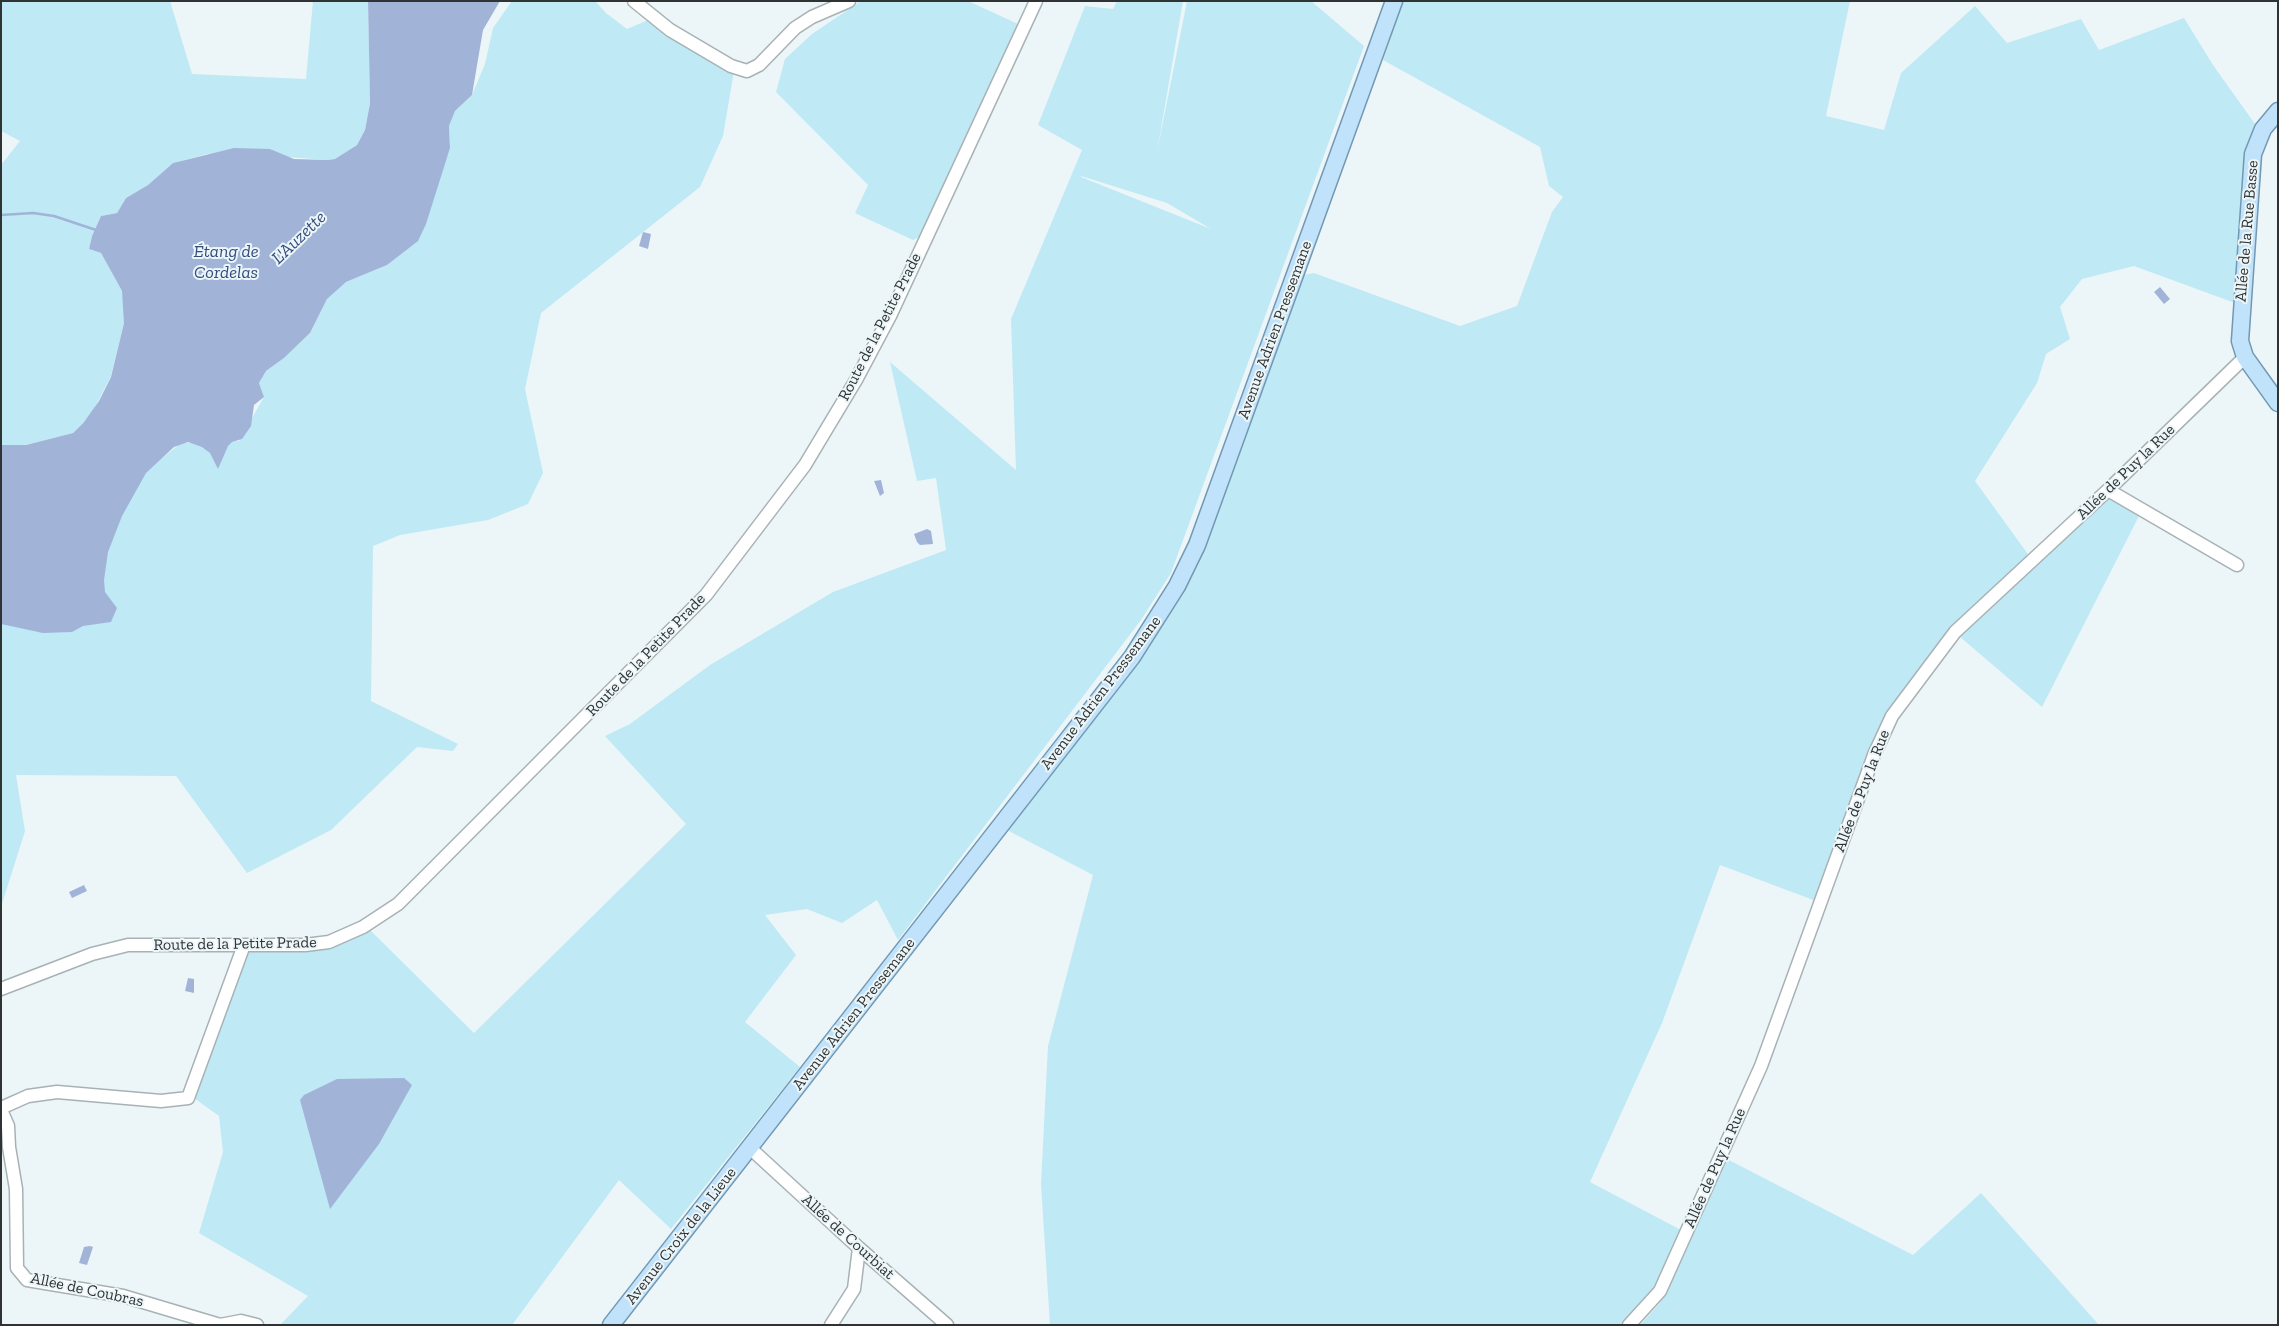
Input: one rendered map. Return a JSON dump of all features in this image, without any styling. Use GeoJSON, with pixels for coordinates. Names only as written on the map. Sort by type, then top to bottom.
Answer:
{"type":"FeatureCollection","features":[{"type":"Feature","properties":{"kind":"main road","name":"Avenue Adrien Pressemane"},"geometry":{"type":"LineString","coordinates":[[750,1148],[1132,657],[1178,586],[1200,535],[1394,1]]}},
{"type":"Feature","properties":{"kind":"main road","name":"Allée de la Rue Basse"},"geometry":{"type":"LineString","coordinates":[[2245,358],[2240,341],[2240,315],[2253,154],[2263,129],[2278,111]]}},
{"type":"Feature","properties":{"kind":"main road"},"geometry":{"type":"LineString","coordinates":[[2245,358],[2278,403]]}},
{"type":"Feature","properties":{"kind":"main road","name":"Avenue Croix de la Lieue"},"geometry":{"type":"LineString","coordinates":[[611,1325],[750,1148]]}},
{"type":"Feature","properties":{"kind":"street"},"geometry":{"type":"LineString","coordinates":[[634,1],[670,30],[731,66],[747,70],[759,65],[795,28],[812,17],[849,1]]}},
{"type":"Feature","properties":{"kind":"street","name":"Route de la Petite Prade"},"geometry":{"type":"LineString","coordinates":[[1,988],[92,954],[128,945],[305,945],[329,942],[363,927],[398,904],[706,595],[805,465],[856,380],[890,316],[1036,1]]}},
{"type":"Feature","properties":{"kind":"street","name":"Allée de Puy la Rue"},"geometry":{"type":"LineString","coordinates":[[1629,1325],[1660,1291],[1762,1066],[1874,755],[1892,716],[1955,632],[2108,490],[2245,358]]}},
{"type":"Feature","properties":{"kind":"street"},"geometry":{"type":"LineString","coordinates":[[2108,490],[2237,565]]}},
{"type":"Feature","properties":{"kind":"street","name":"Allée de Coubras"},"geometry":{"type":"LineString","coordinates":[[244,945],[188,1098],[161,1101],[57,1092],[28,1096],[1,1109],[8,1126],[16,1189],[18,1268],[27,1280],[123,1296],[220,1325],[241,1321],[257,1325]]}},
{"type":"Feature","properties":{"kind":"street","name":"Allée de Courbiat"},"geometry":{"type":"LineString","coordinates":[[750,1148],[859,1248],[947,1325]]}},
{"type":"Feature","properties":{"kind":"street"},"geometry":{"type":"LineString","coordinates":[[831,1325],[854,1289],[859,1248]]}},
{"type":"Feature","properties":{"kind":"shaded area"},"geometry":{"type":"Polygon","coordinates":[[[1,1],[170,1],[192,74],[306,79],[313,1],[368,1],[370,102],[365,130],[357,145],[335,159],[328,160],[286,157],[270,149],[207,154],[173,163],[148,185],[126,198],[117,213],[101,216],[92,236],[89,249],[101,253],[122,291],[125,308],[124,323],[111,376],[92,413],[73,433],[26,445],[1,445],[1,165],[20,141],[1,131],[1,1]]]}},
{"type":"Feature","properties":{"kind":"shaded area"},"geometry":{"type":"Polygon","coordinates":[[[512,1],[595,1],[606,13],[627,29],[648,20],[734,71],[723,136],[700,187],[541,313],[525,389],[543,473],[528,504],[488,520],[400,535],[373,546],[371,701],[458,744],[453,751],[417,747],[331,830],[247,873],[176,776],[16,775],[25,831],[1,907],[1,617],[104,603],[99,556],[135,480],[181,443],[239,441],[264,397],[259,383],[266,371],[284,358],[310,333],[327,299],[335,291],[346,282],[387,265],[437,185],[450,148],[449,126],[455,111],[472,95],[485,64],[493,28],[512,1]]]}},
{"type":"Feature","properties":{"kind":"shaded area"},"geometry":{"type":"Polygon","coordinates":[[[861,1],[968,1],[1018,24],[919,237],[913,240],[855,213],[868,185],[776,92],[785,59],[812,34],[861,1]]]}},
{"type":"Feature","properties":{"kind":"shaded area"},"geometry":{"type":"Polygon","coordinates":[[[1117,1],[1183,1],[1157,152],[1187,1],[1311,1],[1364,46],[1171,573],[1141,620],[898,940],[877,900],[842,923],[807,909],[765,915],[796,955],[745,1022],[800,1067],[671,1229],[619,1180],[512,1325],[280,1325],[308,1296],[199,1233],[223,1152],[219,1116],[194,1098],[248,948],[330,948],[367,927],[474,1033],[686,824],[605,736],[630,724],[710,665],[833,592],[946,550],[936,478],[917,481],[890,362],[1016,470],[1011,319],[1082,150],[1038,125],[1085,6],[1113,9],[1117,1]],[[1081,176],[1211,229],[1167,203],[1081,176]]]}},
{"type":"Feature","properties":{"kind":"shaded area"},"geometry":{"type":"Polygon","coordinates":[[[1403,1],[1850,1],[1826,116],[1884,130],[1901,73],[1975,6],[2007,43],[2081,19],[2099,50],[2184,18],[2213,65],[2255,124],[2246,150],[2235,303],[2134,266],[2082,279],[2060,307],[2070,339],[2046,354],[2037,383],[1975,481],[2030,557],[1886,715],[1816,901],[1720,865],[1662,1023],[1590,1182],[1681,1230],[1652,1292],[1623,1325],[1050,1325],[1041,1184],[1048,1046],[1093,875],[1007,830],[1176,604],[1193,569],[1303,275],[1314,273],[1460,326],[1517,306],[1552,212],[1563,197],[1549,186],[1540,147],[1383,60],[1403,1]]]}},
{"type":"Feature","properties":{"kind":"shaded area"},"geometry":{"type":"Polygon","coordinates":[[[2109,494],[2141,512],[2042,707],[1959,636],[2109,494]]]}},
{"type":"Feature","properties":{"kind":"shaded area"},"geometry":{"type":"Polygon","coordinates":[[[1725,1158],[1913,1255],[1981,1193],[2099,1325],[1640,1325],[1659,1304],[1725,1158]]]}},
{"type":"Feature","properties":{"kind":"water","name":"Étang de Cordelas"},"geometry":{"type":"Polygon","coordinates":[[[368,1],[500,1],[483,30],[472,95],[455,111],[449,126],[450,148],[426,224],[418,241],[387,265],[346,282],[327,299],[310,333],[284,358],[266,371],[259,383],[264,397],[254,405],[251,426],[242,439],[232,442],[228,446],[218,469],[210,453],[202,447],[188,442],[174,447],[146,473],[122,516],[108,552],[104,580],[105,592],[117,608],[111,622],[83,626],[72,632],[43,633],[1,624],[1,445],[26,445],[73,433],[84,422],[99,401],[111,377],[124,323],[122,291],[101,253],[89,249],[92,236],[101,216],[117,213],[126,198],[148,185],[173,163],[234,148],[270,149],[294,159],[328,160],[335,159],[357,145],[365,130],[370,103],[368,1]]]}},
{"type":"Feature","properties":{"kind":"water"},"geometry":{"type":"Polygon","coordinates":[[[643,232],[651,234],[648,249],[639,246],[643,232]]]}},
{"type":"Feature","properties":{"kind":"water"},"geometry":{"type":"Polygon","coordinates":[[[2160,287],[2170,299],[2164,304],[2154,292],[2160,287]]]}},
{"type":"Feature","properties":{"kind":"water"},"geometry":{"type":"Polygon","coordinates":[[[881,480],[884,493],[880,496],[874,481],[881,480]]]}},
{"type":"Feature","properties":{"kind":"water"},"geometry":{"type":"Polygon","coordinates":[[[927,529],[931,531],[933,544],[920,545],[914,534],[927,529]]]}},
{"type":"Feature","properties":{"kind":"water"},"geometry":{"type":"Polygon","coordinates":[[[84,885],[87,891],[72,898],[69,892],[84,885]]]}},
{"type":"Feature","properties":{"kind":"water"},"geometry":{"type":"Polygon","coordinates":[[[188,978],[194,979],[194,993],[185,991],[188,978]]]}},
{"type":"Feature","properties":{"kind":"water"},"geometry":{"type":"Polygon","coordinates":[[[404,1078],[412,1085],[379,1144],[330,1209],[300,1100],[304,1095],[337,1079],[404,1078]]]}},
{"type":"Feature","properties":{"kind":"water"},"geometry":{"type":"Polygon","coordinates":[[[84,1247],[93,1247],[87,1265],[79,1263],[84,1247]]]}},
{"type":"Feature","properties":{"kind":"waterway"},"geometry":{"type":"LineString","coordinates":[[1,215],[33,213],[54,216],[96,230]]}},
{"type":"Feature","properties":{"kind":"water label","name":"L'Auzette"},"geometry":{"type":"Point","coordinates":[299,238]}}]}
